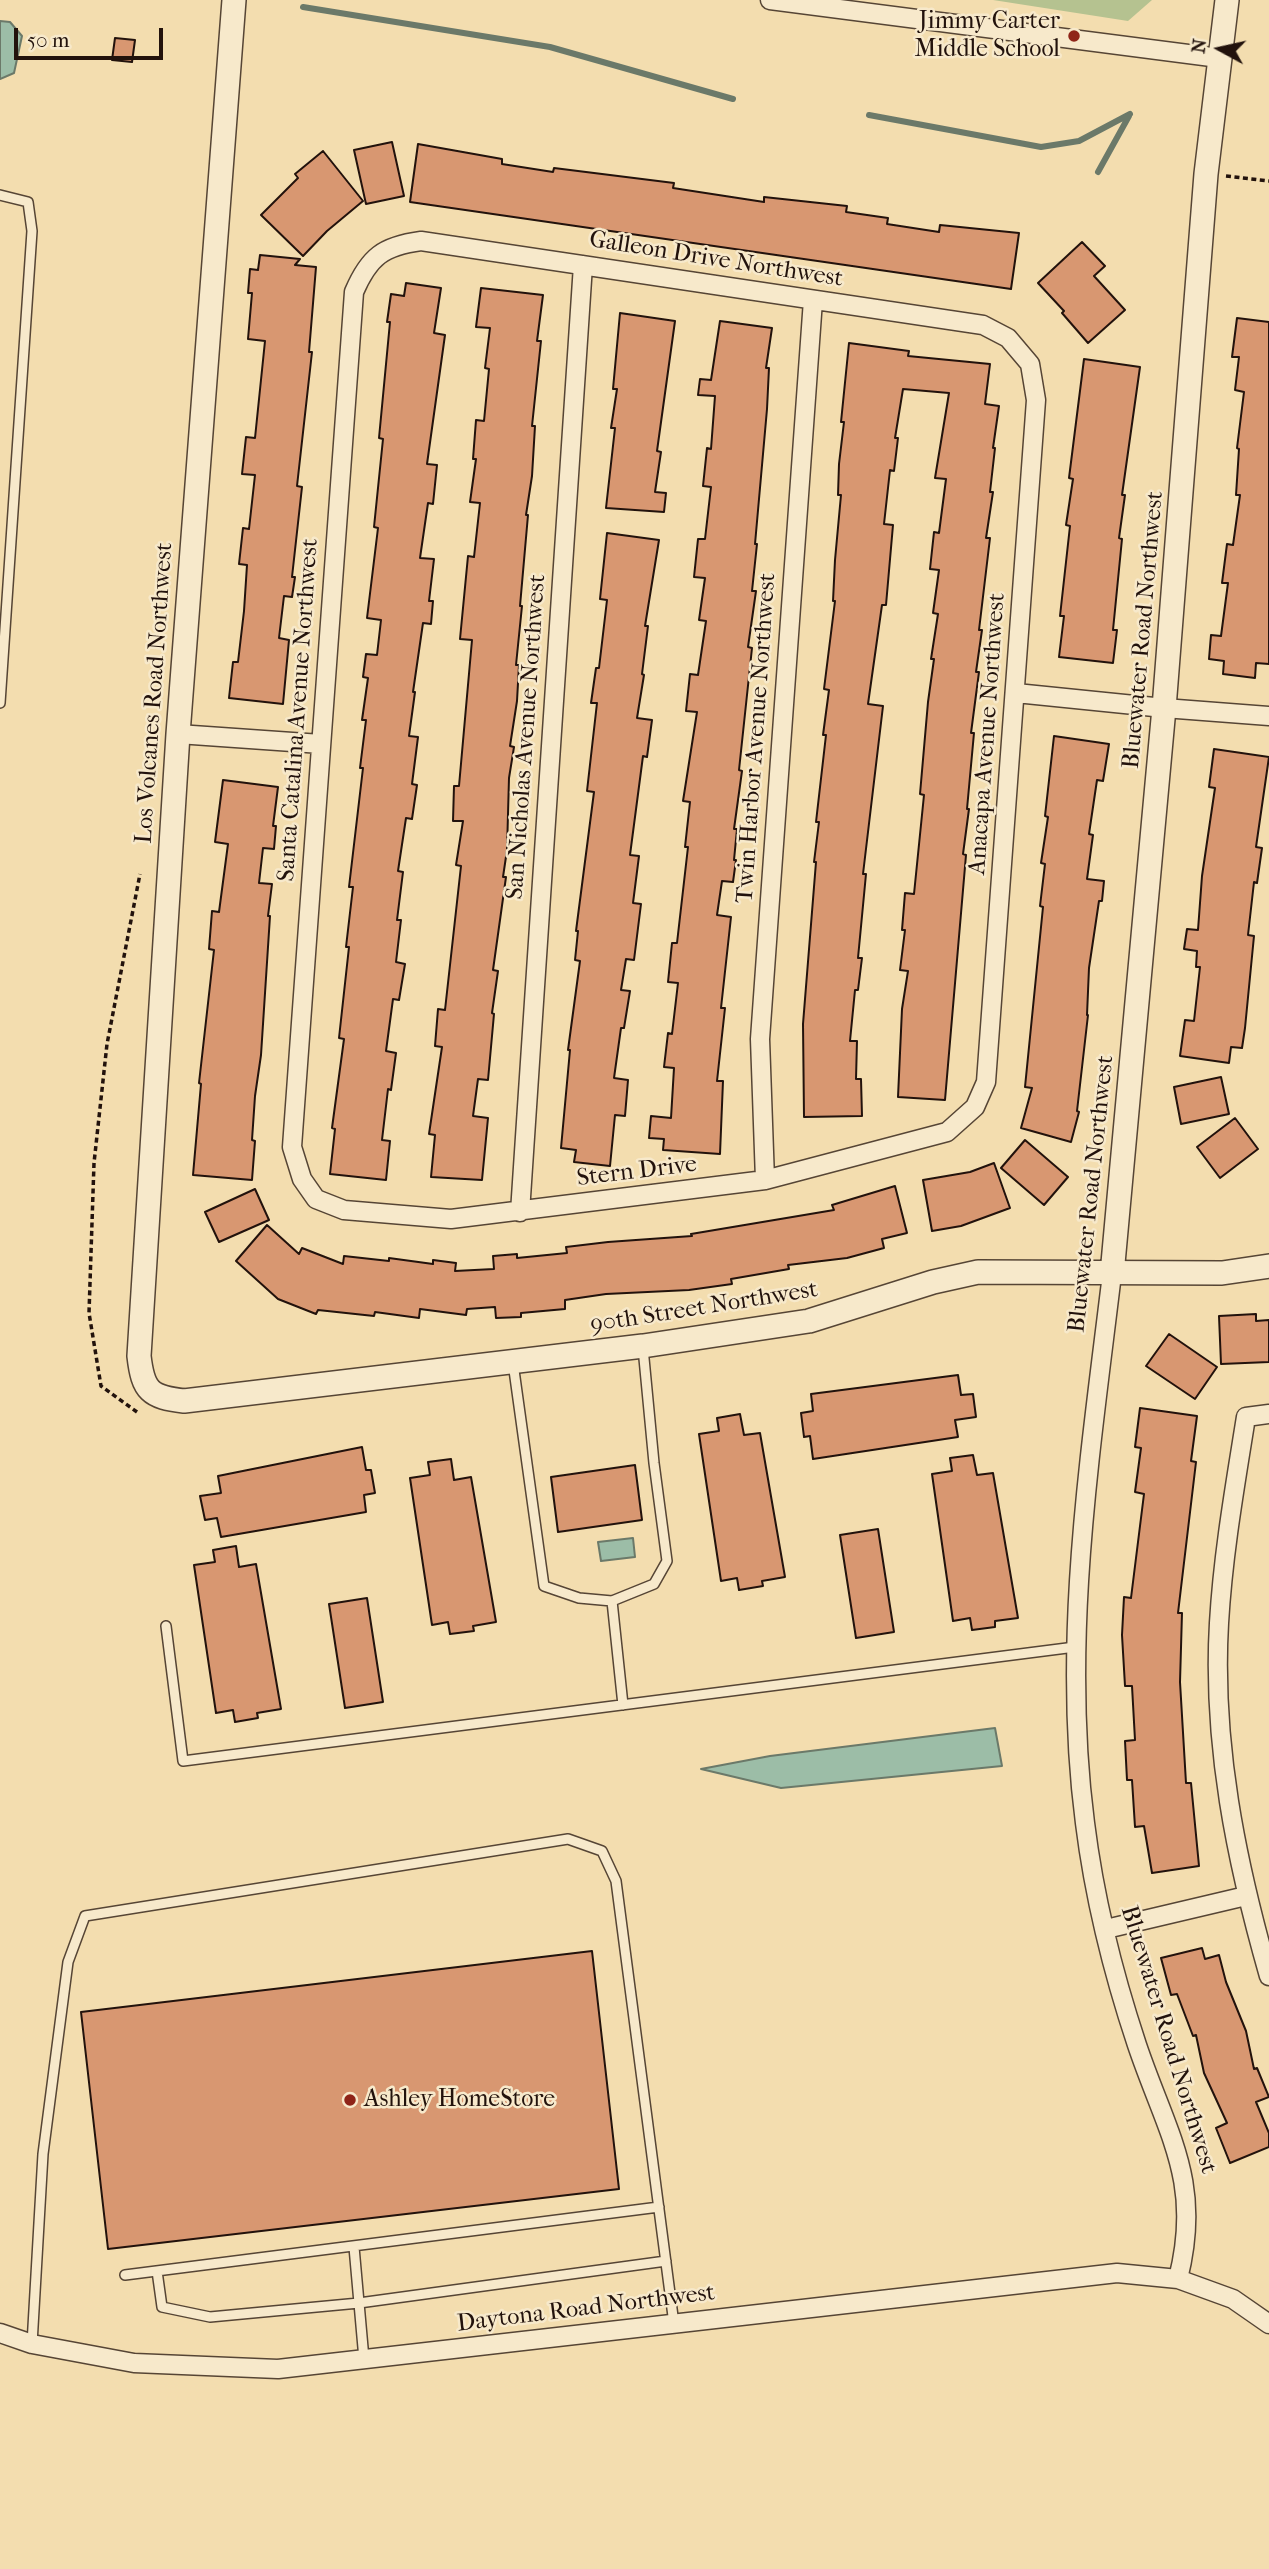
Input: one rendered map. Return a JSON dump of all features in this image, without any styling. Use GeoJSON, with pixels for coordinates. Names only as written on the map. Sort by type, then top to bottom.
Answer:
{"type":"FeatureCollection","features":[{"type":"Feature","properties":{"kind":"street","name":"Los Volcanes Road Northwest"},"geometry":{"type":"LineString","coordinates":[[148,1388],[141,1373],[139,1356],[178,734],[234,0]]}},
{"type":"Feature","properties":{"kind":"street"},"geometry":{"type":"LineString","coordinates":[[770,0],[1219,58]]}},
{"type":"Feature","properties":{"kind":"street","name":"Bluewater Road Northwest"},"geometry":{"type":"LineString","coordinates":[[1178,2279],[1184,2258],[1188,2213],[1182,2166],[1137,2044],[1106,1930],[1085,1826],[1079,1769],[1075,1647],[1084,1518],[1112,1274],[1164,708],[1206,174],[1227,0]]}},
{"type":"Feature","properties":{"kind":"street","name":"Galleon Drive Northwest"},"geometry":{"type":"LineString","coordinates":[[381,252],[400,244],[421,242],[983,325],[1008,338],[1030,364]]}},
{"type":"Feature","properties":{"kind":"street","name":"Santa Catalina Avenue Northwest"},"geometry":{"type":"LineString","coordinates":[[302,1179],[292,1147],[354,292],[364,269],[381,252]]}},
{"type":"Feature","properties":{"kind":"street","name":"San Nicholas Avenue Northwest"},"geometry":{"type":"LineString","coordinates":[[520,1212],[583,265]]}},
{"type":"Feature","properties":{"kind":"street","name":"Twin Harbor Avenue Northwest"},"geometry":{"type":"LineString","coordinates":[[765,1180],[760,1039],[813,300]]}},
{"type":"Feature","properties":{"kind":"street","name":"Anacapa Avenue Northwest"},"geometry":{"type":"LineString","coordinates":[[975,1107],[986,1082],[1016,693],[1036,400],[1030,364]]}},
{"type":"Feature","properties":{"kind":"street"},"geometry":{"type":"LineString","coordinates":[[1016,693],[1269,716]]}},
{"type":"Feature","properties":{"kind":"street"},"geometry":{"type":"LineString","coordinates":[[178,734],[321,744]]}},
{"type":"Feature","properties":{"kind":"street","name":"Stern Drive"},"geometry":{"type":"LineString","coordinates":[[302,1179],[316,1199],[344,1210],[451,1219],[520,1212],[765,1180],[947,1132],[975,1107]]}},
{"type":"Feature","properties":{"kind":"street","name":"90th Street Northwest"},"geometry":{"type":"LineString","coordinates":[[148,1388],[158,1398],[184,1402],[643,1346],[809,1321],[933,1282],[978,1272],[1222,1273],[1269,1266]]}},
{"type":"Feature","properties":{"kind":"street"},"geometry":{"type":"LineString","coordinates":[[1269,1414],[1247,1417],[1227,1533],[1219,1626],[1220,1717],[1229,1808],[1246,1896],[1269,1976]]}},
{"type":"Feature","properties":{"kind":"street"},"geometry":{"type":"LineString","coordinates":[[1106,1930],[1246,1896]]}},
{"type":"Feature","properties":{"kind":"street","name":"Daytona Road Northwest"},"geometry":{"type":"LineString","coordinates":[[0,2333],[32,2344],[134,2363],[278,2369],[1117,2273],[1178,2279]]}},
{"type":"Feature","properties":{"kind":"street"},"geometry":{"type":"LineString","coordinates":[[1178,2279],[1233,2299],[1269,2323]]}},
{"type":"Feature","properties":{"kind":"lane"},"geometry":{"type":"LineString","coordinates":[[0,195],[28,202],[32,231],[0,703]]}},
{"type":"Feature","properties":{"kind":"lane"},"geometry":{"type":"LineString","coordinates":[[512,1362],[544,1586],[579,1598],[612,1601],[654,1584],[667,1561],[643,1346]]}},
{"type":"Feature","properties":{"kind":"lane"},"geometry":{"type":"LineString","coordinates":[[612,1601],[623,1705]]}},
{"type":"Feature","properties":{"kind":"lane"},"geometry":{"type":"LineString","coordinates":[[166,1626],[183,1761],[1075,1647]]}},
{"type":"Feature","properties":{"kind":"lane"},"geometry":{"type":"LineString","coordinates":[[32,2344],[43,2154],[68,1962],[85,1916],[568,1839],[602,1851],[617,1881],[674,2324]]}},
{"type":"Feature","properties":{"kind":"lane"},"geometry":{"type":"LineString","coordinates":[[125,2275],[659,2207]]}},
{"type":"Feature","properties":{"kind":"lane"},"geometry":{"type":"LineString","coordinates":[[354,2246],[364,2359]]}},
{"type":"Feature","properties":{"kind":"lane"},"geometry":{"type":"LineString","coordinates":[[157,2271],[162,2308],[210,2317],[359,2303],[666,2261]]}},
{"type":"Feature","properties":{"kind":"path"},"geometry":{"type":"LineString","coordinates":[[1206,174],[1269,181]]}},
{"type":"Feature","properties":{"kind":"path"},"geometry":{"type":"LineString","coordinates":[[137,1412],[101,1386],[89,1312],[94,1163],[106,1058],[140,874]]}},
{"type":"Feature","properties":{"kind":"shaded area"},"geometry":{"type":"Polygon","coordinates":[[[993,0],[1152,0],[1128,21],[993,0]]]}},
{"type":"Feature","properties":{"kind":"shaded area"},"geometry":{"type":"Polygon","coordinates":[[[0,21],[10,22],[22,36],[14,73],[0,79],[0,21]]]}},
{"type":"Feature","properties":{"kind":"shaded area"},"geometry":{"type":"Polygon","coordinates":[[[633,1538],[635,1557],[601,1561],[598,1542],[633,1538]]]}},
{"type":"Feature","properties":{"kind":"shaded area"},"geometry":{"type":"Polygon","coordinates":[[[995,1728],[1002,1766],[781,1788],[701,1769],[770,1756],[995,1728]]]}},
{"type":"Feature","properties":{"kind":"building"},"geometry":{"type":"Polygon","coordinates":[[[115,38],[135,40],[132,62],[112,60],[115,38]]]}},
{"type":"Feature","properties":{"kind":"building"},"geometry":{"type":"Polygon","coordinates":[[[392,142],[404,196],[366,204],[354,150],[392,142]]]}},
{"type":"Feature","properties":{"kind":"building"},"geometry":{"type":"Polygon","coordinates":[[[418,144],[502,159],[502,164],[553,172],[554,168],[674,183],[673,188],[764,202],[764,197],[847,206],[846,212],[888,218],[887,224],[939,232],[940,225],[1019,233],[1011,289],[410,202],[418,144]]]}},
{"type":"Feature","properties":{"kind":"building"},"geometry":{"type":"Polygon","coordinates":[[[323,151],[363,201],[327,231],[303,256],[261,215],[298,178],[295,174],[323,151]]]}},
{"type":"Feature","properties":{"kind":"building"},"geometry":{"type":"Polygon","coordinates":[[[1082,242],[1105,266],[1094,276],[1125,310],[1088,343],[1038,283],[1082,242]]]}},
{"type":"Feature","properties":{"kind":"building"},"geometry":{"type":"Polygon","coordinates":[[[260,255],[300,259],[295,265],[316,267],[309,352],[312,352],[297,486],[302,487],[292,577],[295,577],[292,597],[284,596],[279,638],[289,640],[283,704],[229,698],[233,662],[238,662],[244,611],[247,565],[239,564],[243,528],[249,529],[255,475],[242,474],[246,437],[255,438],[265,341],[248,339],[252,293],[248,293],[250,269],[258,270],[260,255]]]}},
{"type":"Feature","properties":{"kind":"building"},"geometry":{"type":"Polygon","coordinates":[[[406,283],[441,288],[434,333],[445,335],[427,464],[437,465],[433,504],[428,503],[420,558],[434,559],[429,601],[433,601],[431,624],[423,623],[409,736],[418,737],[412,784],[417,785],[412,819],[406,818],[398,871],[403,872],[397,920],[401,920],[396,962],[405,964],[399,1000],[393,999],[386,1051],[396,1053],[391,1090],[388,1089],[382,1140],[390,1141],[386,1180],[330,1174],[335,1129],[332,1128],[344,1039],[339,1038],[353,887],[349,887],[363,768],[360,768],[366,720],[362,720],[368,678],[363,677],[366,654],[377,655],[381,620],[367,618],[378,528],[374,527],[383,439],[379,438],[390,322],[387,322],[391,294],[404,296],[406,283]]]}},
{"type":"Feature","properties":{"kind":"building"},"geometry":{"type":"Polygon","coordinates":[[[481,288],[543,295],[537,341],[541,341],[532,426],[535,426],[532,476],[526,515],[516,665],[519,665],[517,701],[510,746],[514,747],[509,778],[507,850],[503,877],[506,877],[493,970],[498,971],[492,1013],[488,1080],[478,1079],[473,1116],[488,1118],[482,1180],[431,1177],[435,1135],[429,1134],[442,1047],[435,1046],[438,1009],[445,1010],[461,866],[456,865],[463,821],[453,821],[454,786],[459,786],[472,640],[460,639],[468,556],[474,557],[480,503],[470,502],[476,459],[473,459],[476,420],[484,421],[489,369],[485,368],[490,328],[476,327],[481,288]]]}},
{"type":"Feature","properties":{"kind":"building"},"geometry":{"type":"Polygon","coordinates":[[[620,313],[675,321],[657,451],[661,452],[655,492],[666,493],[664,512],[606,508],[615,428],[611,428],[617,389],[613,389],[620,313]]]}},
{"type":"Feature","properties":{"kind":"building"},"geometry":{"type":"Polygon","coordinates":[[[1237,318],[1269,322],[1269,664],[1256,663],[1255,678],[1223,674],[1224,661],[1209,659],[1211,635],[1221,636],[1228,583],[1222,583],[1227,544],[1233,545],[1240,495],[1236,495],[1237,448],[1244,392],[1235,390],[1239,357],[1232,357],[1237,318]]]}},
{"type":"Feature","properties":{"kind":"building"},"geometry":{"type":"Polygon","coordinates":[[[720,321],[772,328],[766,368],[769,368],[767,409],[752,591],[756,591],[748,647],[752,648],[739,770],[742,771],[734,829],[737,829],[736,860],[733,882],[722,881],[717,915],[731,917],[721,1008],[725,1008],[717,1081],[723,1081],[720,1154],[663,1150],[664,1139],[649,1138],[651,1116],[671,1118],[674,1068],[664,1067],[668,1033],[672,1034],[678,983],[668,982],[672,943],[677,943],[688,847],[685,847],[690,802],[683,801],[697,712],[686,711],[690,674],[698,675],[706,621],[699,620],[705,578],[694,577],[698,539],[705,539],[711,487],[703,486],[707,448],[711,449],[715,396],[698,395],[700,379],[711,380],[720,321]]]}},
{"type":"Feature","properties":{"kind":"building"},"geometry":{"type":"Polygon","coordinates":[[[849,343],[909,351],[908,356],[990,364],[985,404],[999,406],[993,448],[990,492],[993,492],[986,538],[990,538],[979,630],[982,630],[976,672],[979,672],[971,733],[974,733],[969,809],[963,854],[966,855],[945,1100],[898,1097],[902,1009],[908,971],[900,970],[905,930],[902,930],[905,893],[914,894],[924,795],[920,794],[934,659],[931,659],[938,614],[933,613],[939,570],[930,569],[934,532],[939,533],[946,479],[935,478],[949,393],[903,389],[895,438],[898,438],[894,471],[890,470],[884,524],[893,525],[886,605],[882,605],[868,704],[883,706],[863,874],[866,874],[858,958],[862,958],[858,990],[855,990],[850,1041],[857,1041],[856,1079],[861,1079],[862,1116],[804,1117],[803,1024],[819,822],[816,822],[826,735],[823,735],[829,690],[824,689],[835,601],[835,560],[841,495],[838,495],[839,464],[844,422],[841,422],[849,343]]]}},
{"type":"Feature","properties":{"kind":"building"},"geometry":{"type":"Polygon","coordinates":[[[1084,359],[1140,367],[1122,495],[1125,495],[1119,538],[1122,539],[1113,630],[1117,630],[1113,663],[1059,657],[1064,616],[1060,616],[1070,526],[1066,525],[1073,479],[1069,478],[1084,359]]]}},
{"type":"Feature","properties":{"kind":"building"},"geometry":{"type":"Polygon","coordinates":[[[607,533],[659,540],[645,626],[648,626],[644,675],[637,718],[652,720],[647,757],[643,756],[630,855],[639,856],[633,903],[641,904],[634,960],[626,959],[621,990],[630,991],[624,1028],[621,1028],[614,1078],[628,1080],[625,1116],[615,1115],[610,1166],[574,1162],[576,1150],[561,1148],[568,1050],[580,961],[575,960],[576,931],[594,792],[587,791],[597,703],[591,703],[596,668],[599,668],[607,600],[600,599],[607,533]]]}},
{"type":"Feature","properties":{"kind":"building"},"geometry":{"type":"Polygon","coordinates":[[[1054,736],[1109,744],[1103,781],[1097,780],[1089,834],[1093,835],[1087,879],[1104,881],[1089,968],[1088,1015],[1079,1112],[1071,1142],[1021,1128],[1032,1088],[1025,1087],[1043,907],[1040,906],[1045,864],[1041,863],[1048,817],[1045,816],[1054,736]]]}},
{"type":"Feature","properties":{"kind":"building"},"geometry":{"type":"Polygon","coordinates":[[[1214,749],[1269,757],[1256,847],[1262,848],[1257,883],[1254,882],[1248,935],[1254,936],[1245,1028],[1242,1048],[1231,1047],[1229,1063],[1180,1056],[1185,1020],[1194,1021],[1200,967],[1196,967],[1197,951],[1184,949],[1187,929],[1198,930],[1202,876],[1215,788],[1209,787],[1214,749]]]}},
{"type":"Feature","properties":{"kind":"building"},"geometry":{"type":"Polygon","coordinates":[[[223,780],[278,787],[273,826],[276,826],[274,849],[263,848],[259,883],[272,884],[261,1055],[252,1140],[255,1141],[252,1180],[193,1175],[199,1083],[214,950],[209,949],[212,911],[219,912],[228,844],[215,842],[223,780]]]}},
{"type":"Feature","properties":{"kind":"building"},"geometry":{"type":"Polygon","coordinates":[[[1221,1077],[1229,1114],[1181,1124],[1174,1087],[1221,1077]]]}},
{"type":"Feature","properties":{"kind":"building"},"geometry":{"type":"Polygon","coordinates":[[[1235,1118],[1258,1149],[1220,1178],[1197,1147],[1235,1118]]]}},
{"type":"Feature","properties":{"kind":"building"},"geometry":{"type":"Polygon","coordinates":[[[1025,1140],[1068,1177],[1044,1205],[1001,1168],[1025,1140]]]}},
{"type":"Feature","properties":{"kind":"building"},"geometry":{"type":"Polygon","coordinates":[[[994,1163],[1010,1208],[961,1226],[932,1231],[923,1180],[970,1172],[994,1163]]]}},
{"type":"Feature","properties":{"kind":"building"},"geometry":{"type":"Polygon","coordinates":[[[895,1186],[907,1233],[882,1239],[884,1248],[847,1258],[788,1265],[789,1269],[731,1279],[732,1284],[565,1300],[565,1309],[521,1313],[521,1317],[496,1318],[495,1307],[467,1309],[466,1315],[420,1309],[419,1318],[375,1312],[374,1316],[318,1310],[316,1314],[278,1299],[236,1261],[267,1225],[299,1254],[302,1248],[343,1264],[344,1256],[433,1264],[433,1260],[456,1263],[455,1271],[494,1269],[493,1256],[517,1254],[517,1258],[567,1253],[566,1247],[692,1236],[691,1234],[834,1210],[832,1205],[895,1186]]]}},
{"type":"Feature","properties":{"kind":"building"},"geometry":{"type":"Polygon","coordinates":[[[255,1189],[269,1220],[219,1242],[205,1212],[255,1189]]]}},
{"type":"Feature","properties":{"kind":"building"},"geometry":{"type":"Polygon","coordinates":[[[1256,1314],[1256,1321],[1269,1320],[1269,1362],[1221,1364],[1219,1316],[1256,1314]]]}},
{"type":"Feature","properties":{"kind":"building"},"geometry":{"type":"Polygon","coordinates":[[[1169,1334],[1217,1367],[1195,1399],[1146,1366],[1169,1334]]]}},
{"type":"Feature","properties":{"kind":"building"},"geometry":{"type":"Polygon","coordinates":[[[958,1375],[961,1395],[973,1394],[976,1417],[955,1420],[958,1437],[813,1459],[810,1436],[804,1437],[801,1413],[813,1411],[811,1394],[958,1375]]]}},
{"type":"Feature","properties":{"kind":"building"},"geometry":{"type":"Polygon","coordinates":[[[1140,1408],[1197,1416],[1191,1461],[1196,1462],[1178,1613],[1182,1613],[1180,1682],[1186,1783],[1191,1783],[1199,1866],[1152,1873],[1144,1826],[1135,1827],[1132,1780],[1127,1780],[1125,1741],[1135,1740],[1132,1686],[1125,1686],[1122,1635],[1124,1597],[1131,1598],[1144,1494],[1135,1492],[1141,1448],[1135,1447],[1140,1408]]]}},
{"type":"Feature","properties":{"kind":"building"},"geometry":{"type":"Polygon","coordinates":[[[740,1414],[744,1435],[760,1433],[785,1577],[762,1581],[763,1586],[739,1590],[737,1578],[721,1581],[699,1434],[719,1431],[717,1418],[740,1414]]]}},
{"type":"Feature","properties":{"kind":"building"},"geometry":{"type":"Polygon","coordinates":[[[362,1447],[366,1470],[371,1470],[375,1493],[364,1495],[366,1512],[221,1537],[217,1518],[205,1520],[200,1496],[221,1493],[218,1476],[362,1447]]]}},
{"type":"Feature","properties":{"kind":"building"},"geometry":{"type":"Polygon","coordinates":[[[973,1455],[977,1475],[993,1473],[1018,1618],[995,1621],[995,1627],[972,1630],[970,1618],[953,1621],[932,1474],[952,1471],[950,1458],[973,1455]]]}},
{"type":"Feature","properties":{"kind":"building"},"geometry":{"type":"Polygon","coordinates":[[[451,1459],[454,1480],[471,1477],[496,1622],[473,1626],[474,1631],[450,1634],[448,1622],[432,1625],[410,1478],[430,1475],[428,1462],[451,1459]]]}},
{"type":"Feature","properties":{"kind":"building"},"geometry":{"type":"Polygon","coordinates":[[[635,1465],[642,1520],[558,1532],[551,1477],[635,1465]]]}},
{"type":"Feature","properties":{"kind":"building"},"geometry":{"type":"Polygon","coordinates":[[[878,1529],[894,1632],[856,1638],[840,1535],[878,1529]]]}},
{"type":"Feature","properties":{"kind":"building"},"geometry":{"type":"Polygon","coordinates":[[[236,1546],[239,1567],[256,1564],[281,1709],[257,1713],[258,1718],[235,1722],[233,1710],[216,1713],[194,1565],[215,1562],[213,1550],[236,1546]]]}},
{"type":"Feature","properties":{"kind":"building"},"geometry":{"type":"Polygon","coordinates":[[[367,1598],[383,1702],[345,1708],[329,1604],[367,1598]]]}},
{"type":"Feature","properties":{"kind":"building"},"geometry":{"type":"Polygon","coordinates":[[[1202,1948],[1205,1959],[1219,1955],[1226,1982],[1246,2031],[1254,2069],[1257,2068],[1269,2097],[1256,2102],[1269,2133],[1269,2147],[1230,2163],[1216,2128],[1227,2123],[1204,2073],[1196,2035],[1193,2036],[1177,1994],[1171,1995],[1161,1958],[1202,1948]]]}},
{"type":"Feature","properties":{"kind":"building","name":"Ashley HomeStore"},"geometry":{"type":"Polygon","coordinates":[[[592,1951],[619,2189],[108,2249],[81,2012],[592,1951]]]}},
{"type":"Feature","properties":{"kind":"waterway"},"geometry":{"type":"LineString","coordinates":[[303,7],[550,47],[733,99]]}},
{"type":"Feature","properties":{"kind":"waterway"},"geometry":{"type":"LineString","coordinates":[[869,115],[1041,147],[1079,141],[1130,114]]}},
{"type":"Feature","properties":{"kind":"waterway"},"geometry":{"type":"LineString","coordinates":[[1098,172],[1129,116]]}},
{"type":"Feature","properties":{"kind":"place","name":"Jimmy Carter Middle School"},"geometry":{"type":"Point","coordinates":[1074,36]}},
{"type":"Feature","properties":{"kind":"place","name":"Ashley HomeStore"},"geometry":{"type":"Point","coordinates":[350,2100]}}]}
